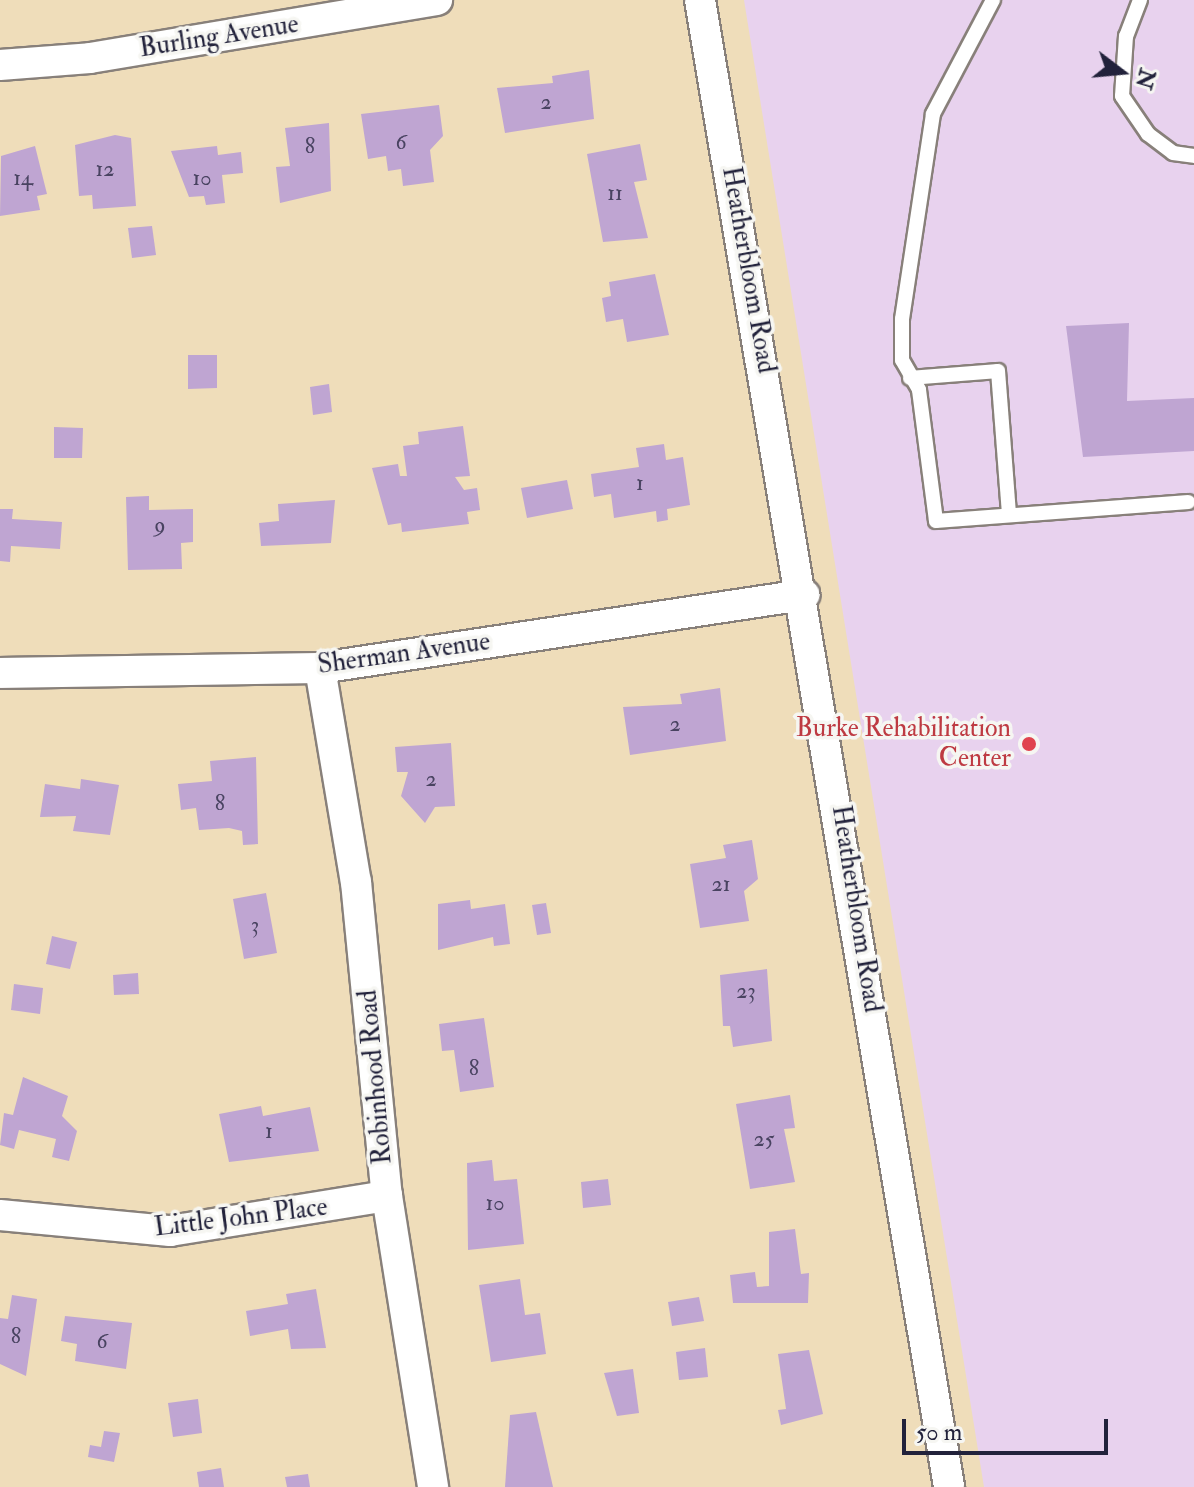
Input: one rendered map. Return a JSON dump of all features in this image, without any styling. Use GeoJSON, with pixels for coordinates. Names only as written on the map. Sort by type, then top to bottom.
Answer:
{"type":"FeatureCollection","features":[{"type":"Feature","properties":{"kind":"street","name":"Burling Avenue"},"geometry":{"type":"LineString","coordinates":[[0,65],[90,58],[437,0]]}},
{"type":"Feature","properties":{"kind":"street","name":"Heatherbloom Road"},"geometry":{"type":"LineString","coordinates":[[700,0],[805,595],[949,1487]]}},
{"type":"Feature","properties":{"kind":"street","name":"Sherman Avenue"},"geometry":{"type":"LineString","coordinates":[[0,673],[320,668],[805,595]]}},
{"type":"Feature","properties":{"kind":"street","name":"Robinhood Road"},"geometry":{"type":"LineString","coordinates":[[320,668],[356,882],[387,1196],[433,1487]]}},
{"type":"Feature","properties":{"kind":"street","name":"Little John Place"},"geometry":{"type":"LineString","coordinates":[[0,1215],[170,1231],[387,1196]]}},
{"type":"Feature","properties":{"kind":"lane"},"geometry":{"type":"LineString","coordinates":[[993,0],[933,114],[902,319],[910,378],[919,390],[936,521],[1188,502]]}},
{"type":"Feature","properties":{"kind":"lane"},"geometry":{"type":"LineString","coordinates":[[1140,0],[1126,36],[1122,96],[1148,134],[1173,153],[1194,156]]}},
{"type":"Feature","properties":{"kind":"lane"},"geometry":{"type":"LineString","coordinates":[[910,378],[998,371],[1009,515]]}},
{"type":"Feature","properties":{"kind":"shaded area","name":"Burke Rehabilitation Center"},"geometry":{"type":"Polygon","coordinates":[[[744,0],[1194,0],[1194,1487],[984,1487],[744,0]]]}},
{"type":"Feature","properties":{"kind":"building"},"geometry":{"type":"Polygon","coordinates":[[[589,70],[594,119],[505,133],[497,88],[553,83],[552,76],[589,70]]]}},
{"type":"Feature","properties":{"kind":"building"},"geometry":{"type":"Polygon","coordinates":[[[439,105],[443,136],[430,150],[434,182],[403,186],[401,169],[388,171],[386,156],[368,159],[361,114],[439,105]]]}},
{"type":"Feature","properties":{"kind":"building"},"geometry":{"type":"Polygon","coordinates":[[[329,123],[331,191],[280,203],[276,167],[290,166],[285,128],[329,123]]]}},
{"type":"Feature","properties":{"kind":"building"},"geometry":{"type":"Polygon","coordinates":[[[115,135],[131,138],[136,206],[93,209],[92,195],[79,196],[75,145],[115,135]]]}},
{"type":"Feature","properties":{"kind":"building"},"geometry":{"type":"Polygon","coordinates":[[[640,144],[647,180],[634,182],[648,238],[603,242],[587,154],[640,144]]]}},
{"type":"Feature","properties":{"kind":"building"},"geometry":{"type":"Polygon","coordinates":[[[35,146],[47,194],[37,196],[40,210],[0,216],[1,156],[35,146]]]}},
{"type":"Feature","properties":{"kind":"building"},"geometry":{"type":"Polygon","coordinates":[[[217,146],[218,155],[241,152],[243,173],[222,175],[225,203],[206,205],[204,196],[189,197],[171,151],[217,146]]]}},
{"type":"Feature","properties":{"kind":"building"},"geometry":{"type":"Polygon","coordinates":[[[152,226],[156,255],[132,258],[128,228],[152,226]]]}},
{"type":"Feature","properties":{"kind":"building"},"geometry":{"type":"Polygon","coordinates":[[[655,274],[669,335],[627,342],[623,319],[606,322],[602,298],[611,296],[609,282],[655,274]]]}},
{"type":"Feature","properties":{"kind":"building"},"geometry":{"type":"Polygon","coordinates":[[[1129,323],[1127,401],[1194,398],[1194,451],[1083,457],[1066,326],[1129,323]]]}},
{"type":"Feature","properties":{"kind":"building"},"geometry":{"type":"Polygon","coordinates":[[[188,355],[217,355],[217,388],[188,389],[188,355]]]}},
{"type":"Feature","properties":{"kind":"building"},"geometry":{"type":"Polygon","coordinates":[[[329,384],[332,412],[313,415],[310,387],[329,384]]]}},
{"type":"Feature","properties":{"kind":"building"},"geometry":{"type":"Polygon","coordinates":[[[463,426],[470,476],[455,477],[464,490],[477,488],[480,510],[467,512],[469,524],[402,532],[401,523],[388,525],[372,468],[398,464],[400,476],[407,476],[403,446],[419,444],[418,432],[463,426]]]}},
{"type":"Feature","properties":{"kind":"building"},"geometry":{"type":"Polygon","coordinates":[[[54,427],[83,428],[82,458],[54,458],[54,427]]]}},
{"type":"Feature","properties":{"kind":"building"},"geometry":{"type":"Polygon","coordinates":[[[664,444],[666,460],[683,457],[690,505],[667,509],[668,520],[657,522],[656,511],[614,518],[611,494],[594,497],[591,474],[639,467],[636,448],[664,444]]]}},
{"type":"Feature","properties":{"kind":"building"},"geometry":{"type":"Polygon","coordinates":[[[567,480],[573,509],[527,518],[521,488],[567,480]]]}},
{"type":"Feature","properties":{"kind":"building"},"geometry":{"type":"Polygon","coordinates":[[[149,496],[149,510],[193,509],[193,542],[181,543],[182,569],[128,570],[126,497],[149,496]]]}},
{"type":"Feature","properties":{"kind":"building"},"geometry":{"type":"Polygon","coordinates":[[[335,500],[331,543],[261,546],[259,523],[279,521],[278,504],[335,500]]]}},
{"type":"Feature","properties":{"kind":"building"},"geometry":{"type":"Polygon","coordinates":[[[0,509],[13,509],[12,519],[62,522],[60,549],[11,546],[10,562],[0,561],[0,509]]]}},
{"type":"Feature","properties":{"kind":"building"},"geometry":{"type":"Polygon","coordinates":[[[720,688],[726,741],[630,755],[623,707],[682,704],[680,694],[720,688]]]}},
{"type":"Feature","properties":{"kind":"building"},"geometry":{"type":"Polygon","coordinates":[[[451,743],[455,806],[435,807],[425,823],[401,796],[408,772],[397,772],[395,747],[451,743]]]}},
{"type":"Feature","properties":{"kind":"building"},"geometry":{"type":"Polygon","coordinates":[[[256,757],[258,844],[243,845],[242,831],[229,828],[199,830],[196,808],[181,810],[178,784],[212,781],[210,761],[256,757]]]}},
{"type":"Feature","properties":{"kind":"building"},"geometry":{"type":"Polygon","coordinates":[[[81,779],[119,785],[110,835],[73,831],[76,816],[40,817],[45,784],[80,789],[81,779]]]}},
{"type":"Feature","properties":{"kind":"building"},"geometry":{"type":"Polygon","coordinates":[[[752,840],[758,879],[744,891],[749,921],[700,928],[690,864],[726,858],[723,845],[752,840]]]}},
{"type":"Feature","properties":{"kind":"building"},"geometry":{"type":"Polygon","coordinates":[[[266,893],[277,953],[244,959],[233,899],[266,893]]]}},
{"type":"Feature","properties":{"kind":"building"},"geometry":{"type":"Polygon","coordinates":[[[470,900],[471,909],[505,904],[510,944],[494,946],[493,937],[438,950],[438,904],[470,900]]]}},
{"type":"Feature","properties":{"kind":"building"},"geometry":{"type":"Polygon","coordinates":[[[546,903],[551,933],[537,935],[532,905],[546,903]]]}},
{"type":"Feature","properties":{"kind":"building"},"geometry":{"type":"Polygon","coordinates":[[[52,936],[77,942],[70,969],[46,964],[52,936]]]}},
{"type":"Feature","properties":{"kind":"building"},"geometry":{"type":"Polygon","coordinates":[[[767,969],[772,1041],[733,1047],[730,1026],[723,1026],[720,975],[767,969]]]}},
{"type":"Feature","properties":{"kind":"building"},"geometry":{"type":"Polygon","coordinates":[[[138,973],[139,994],[114,995],[113,975],[138,973]]]}},
{"type":"Feature","properties":{"kind":"building"},"geometry":{"type":"Polygon","coordinates":[[[14,984],[43,988],[40,1014],[11,1010],[14,984]]]}},
{"type":"Feature","properties":{"kind":"building"},"geometry":{"type":"Polygon","coordinates":[[[484,1018],[494,1087],[460,1092],[454,1050],[442,1051],[439,1024],[484,1018]]]}},
{"type":"Feature","properties":{"kind":"building"},"geometry":{"type":"Polygon","coordinates":[[[23,1077],[68,1096],[62,1116],[77,1131],[69,1161],[52,1157],[56,1139],[19,1130],[14,1149],[0,1145],[4,1113],[13,1115],[23,1077]]]}},
{"type":"Feature","properties":{"kind":"building"},"geometry":{"type":"Polygon","coordinates":[[[790,1095],[795,1128],[784,1129],[795,1182],[750,1189],[736,1104],[790,1095]]]}},
{"type":"Feature","properties":{"kind":"building"},"geometry":{"type":"Polygon","coordinates":[[[261,1106],[263,1116],[310,1107],[319,1151],[229,1162],[219,1114],[261,1106]]]}},
{"type":"Feature","properties":{"kind":"building"},"geometry":{"type":"Polygon","coordinates":[[[492,1160],[494,1181],[517,1179],[524,1244],[468,1250],[467,1163],[492,1160]]]}},
{"type":"Feature","properties":{"kind":"building"},"geometry":{"type":"Polygon","coordinates":[[[608,1179],[611,1205],[583,1208],[581,1182],[608,1179]]]}},
{"type":"Feature","properties":{"kind":"building"},"geometry":{"type":"Polygon","coordinates":[[[795,1229],[801,1274],[809,1273],[808,1303],[733,1303],[730,1275],[755,1272],[757,1287],[769,1286],[769,1232],[795,1229]]]}},
{"type":"Feature","properties":{"kind":"building"},"geometry":{"type":"Polygon","coordinates":[[[520,1279],[525,1315],[540,1313],[546,1354],[491,1362],[479,1285],[520,1279]]]}},
{"type":"Feature","properties":{"kind":"building"},"geometry":{"type":"Polygon","coordinates":[[[316,1289],[326,1348],[291,1349],[288,1329],[250,1336],[246,1311],[288,1304],[286,1294],[316,1289]]]}},
{"type":"Feature","properties":{"kind":"building"},"geometry":{"type":"Polygon","coordinates":[[[12,1295],[37,1299],[26,1376],[0,1364],[0,1318],[8,1319],[12,1295]]]}},
{"type":"Feature","properties":{"kind":"building"},"geometry":{"type":"Polygon","coordinates":[[[699,1297],[704,1321],[672,1326],[668,1302],[699,1297]]]}},
{"type":"Feature","properties":{"kind":"building"},"geometry":{"type":"Polygon","coordinates":[[[65,1316],[132,1323],[126,1369],[75,1361],[77,1344],[61,1341],[65,1316]]]}},
{"type":"Feature","properties":{"kind":"building"},"geometry":{"type":"Polygon","coordinates":[[[705,1348],[708,1377],[679,1380],[676,1352],[705,1348]]]}},
{"type":"Feature","properties":{"kind":"building"},"geometry":{"type":"Polygon","coordinates":[[[809,1350],[823,1414],[781,1425],[778,1410],[786,1409],[778,1354],[809,1350]]]}},
{"type":"Feature","properties":{"kind":"building"},"geometry":{"type":"Polygon","coordinates":[[[633,1369],[639,1413],[617,1416],[604,1373],[633,1369]]]}},
{"type":"Feature","properties":{"kind":"building"},"geometry":{"type":"Polygon","coordinates":[[[198,1399],[202,1433],[173,1437],[168,1403],[198,1399]]]}},
{"type":"Feature","properties":{"kind":"building"},"geometry":{"type":"Polygon","coordinates":[[[536,1412],[553,1487],[505,1487],[510,1415],[536,1412]]]}},
{"type":"Feature","properties":{"kind":"building"},"geometry":{"type":"Polygon","coordinates":[[[104,1431],[120,1433],[114,1462],[88,1457],[90,1445],[101,1447],[104,1431]]]}},
{"type":"Feature","properties":{"kind":"building"},"geometry":{"type":"Polygon","coordinates":[[[221,1468],[224,1487],[199,1487],[197,1472],[221,1468]]]}},
{"type":"Feature","properties":{"kind":"building"},"geometry":{"type":"Polygon","coordinates":[[[308,1474],[310,1487],[287,1487],[285,1477],[308,1474]]]}},
{"type":"Feature","properties":{"kind":"place","name":"Burke Rehabilitation Center"},"geometry":{"type":"Point","coordinates":[1029,744]}}]}
